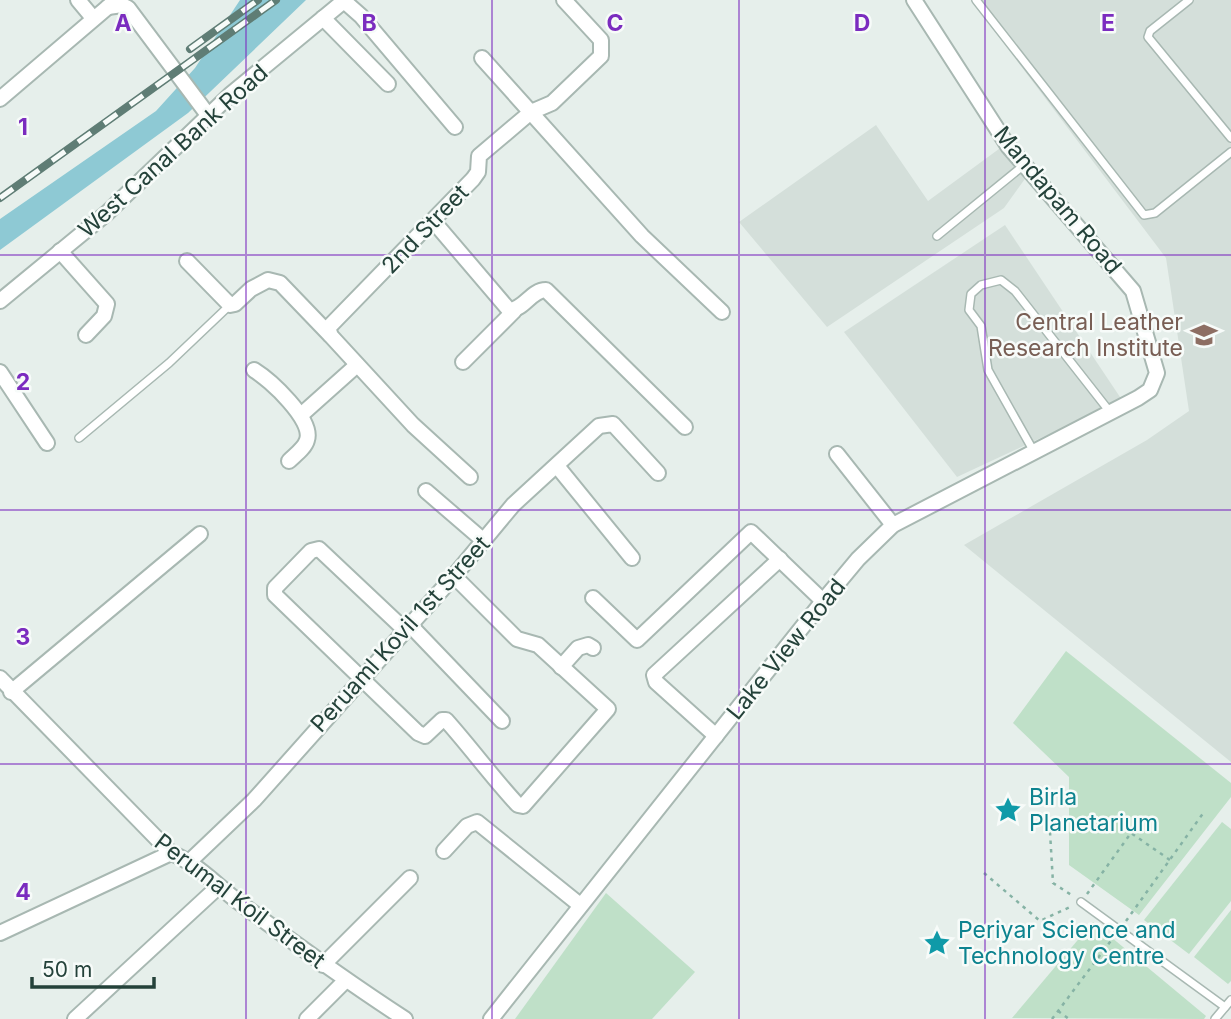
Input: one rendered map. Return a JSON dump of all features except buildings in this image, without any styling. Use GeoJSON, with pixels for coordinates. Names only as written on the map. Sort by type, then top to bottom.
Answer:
{"type":"FeatureCollection","features":[{"type":"Feature","properties":{"kind":"street"},"geometry":{"type":"LineString","coordinates":[[78,0],[93,18]]}},
{"type":"Feature","properties":{"kind":"street"},"geometry":{"type":"LineString","coordinates":[[344,0],[361,16],[455,127]]}},
{"type":"Feature","properties":{"kind":"street","name":"West Canal Bank Road"},"geometry":{"type":"LineString","coordinates":[[0,300],[107,214],[205,110],[344,0]]}},
{"type":"Feature","properties":{"kind":"street","name":"2nd Street"},"geometry":{"type":"LineString","coordinates":[[329,332],[473,179],[478,172],[479,156],[531,112],[552,103],[601,56],[603,45],[597,34],[564,0]]}},
{"type":"Feature","properties":{"kind":"street","name":"Mandapam Road"},"geometry":{"type":"LineString","coordinates":[[914,0],[1008,146],[1133,291],[1157,373]]}},
{"type":"Feature","properties":{"kind":"street"},"geometry":{"type":"LineString","coordinates":[[0,99],[112,3],[122,5],[132,13],[205,110]]}},
{"type":"Feature","properties":{"kind":"street"},"geometry":{"type":"LineString","coordinates":[[324,18],[388,84]]}},
{"type":"Feature","properties":{"kind":"street"},"geometry":{"type":"LineString","coordinates":[[482,58],[642,236],[722,312]]}},
{"type":"Feature","properties":{"kind":"street"},"geometry":{"type":"LineString","coordinates":[[433,222],[506,306],[514,311]]}},
{"type":"Feature","properties":{"kind":"street"},"geometry":{"type":"LineString","coordinates":[[60,251],[107,304],[107,310],[86,335]]}},
{"type":"Feature","properties":{"kind":"street"},"geometry":{"type":"LineString","coordinates":[[187,261],[230,305],[268,280],[280,283],[329,332],[413,425],[470,477]]}},
{"type":"Feature","properties":{"kind":"street"},"geometry":{"type":"LineString","coordinates":[[463,362],[537,291],[546,290],[685,427]]}},
{"type":"Feature","properties":{"kind":"street"},"geometry":{"type":"LineString","coordinates":[[301,415],[357,365]]}},
{"type":"Feature","properties":{"kind":"street"},"geometry":{"type":"LineString","coordinates":[[254,370],[266,377],[301,415],[308,429],[307,442],[289,461]]}},
{"type":"Feature","properties":{"kind":"street"},"geometry":{"type":"LineString","coordinates":[[0,372],[47,443]]}},
{"type":"Feature","properties":{"kind":"street","name":"Lake View Road"},"geometry":{"type":"LineString","coordinates":[[491,1019],[823,601],[858,559],[892,525],[1150,390],[1157,373]]}},
{"type":"Feature","properties":{"kind":"street","name":"Peruaml Kovil 1st Street"},"geometry":{"type":"LineString","coordinates":[[190,861],[254,800],[361,677],[454,576],[513,505],[599,426],[609,423],[618,429],[658,473]]}},
{"type":"Feature","properties":{"kind":"street"},"geometry":{"type":"LineString","coordinates":[[838,454],[892,525]]}},
{"type":"Feature","properties":{"kind":"street"},"geometry":{"type":"LineString","coordinates":[[557,466],[632,558]]}},
{"type":"Feature","properties":{"kind":"street"},"geometry":{"type":"LineString","coordinates":[[426,491],[484,541]]}},
{"type":"Feature","properties":{"kind":"street"},"geometry":{"type":"LineString","coordinates":[[593,598],[637,640],[748,533],[754,533],[823,601]]}},
{"type":"Feature","properties":{"kind":"street"},"geometry":{"type":"LineString","coordinates":[[11,692],[200,534]]}},
{"type":"Feature","properties":{"kind":"street"},"geometry":{"type":"LineString","coordinates":[[454,576],[517,639],[533,642],[608,711],[521,807],[484,769],[477,754],[446,720],[442,720],[425,736],[418,733],[275,595],[278,584],[311,551],[319,549],[408,627],[502,721]]}},
{"type":"Feature","properties":{"kind":"street"},"geometry":{"type":"LineString","coordinates":[[716,736],[656,682],[654,676],[780,559]]}},
{"type":"Feature","properties":{"kind":"street"},"geometry":{"type":"LineString","coordinates":[[561,667],[578,648],[588,645],[593,648]]}},
{"type":"Feature","properties":{"kind":"street","name":"Perumal Koil Street"},"geometry":{"type":"LineString","coordinates":[[0,678],[170,853],[190,861],[218,887],[323,965],[405,1019]]}},
{"type":"Feature","properties":{"kind":"street"},"geometry":{"type":"LineString","coordinates":[[444,851],[467,826],[477,822],[580,905]]}},
{"type":"Feature","properties":{"kind":"street"},"geometry":{"type":"LineString","coordinates":[[0,933],[170,853]]}},
{"type":"Feature","properties":{"kind":"street"},"geometry":{"type":"LineString","coordinates":[[323,965],[410,878]]}},
{"type":"Feature","properties":{"kind":"street"},"geometry":{"type":"LineString","coordinates":[[75,1019],[218,887]]}},
{"type":"Feature","properties":{"kind":"street"},"geometry":{"type":"LineString","coordinates":[[307,1019],[345,981]]}},
{"type":"Feature","properties":{"kind":"lane"},"geometry":{"type":"LineString","coordinates":[[975,0],[1144,215],[1155,213],[1231,152]]}},
{"type":"Feature","properties":{"kind":"lane"},"geometry":{"type":"LineString","coordinates":[[1184,2],[1150,31],[1148,37],[1231,138]]}},
{"type":"Feature","properties":{"kind":"lane"},"geometry":{"type":"LineString","coordinates":[[937,236],[1024,164]]}},
{"type":"Feature","properties":{"kind":"lane"},"geometry":{"type":"LineString","coordinates":[[1033,450],[988,370],[981,326],[969,310],[971,294],[981,285],[1001,280],[1015,291],[1110,412]]}},
{"type":"Feature","properties":{"kind":"lane"},"geometry":{"type":"LineString","coordinates":[[79,438],[169,363],[230,305]]}},
{"type":"Feature","properties":{"kind":"lane"},"geometry":{"type":"LineString","coordinates":[[1081,902],[1228,1003],[1215,1019]]}},
{"type":"Feature","properties":{"kind":"path"},"geometry":{"type":"LineString","coordinates":[[1052,1019],[1204,812]]}},
{"type":"Feature","properties":{"kind":"path"},"geometry":{"type":"LineString","coordinates":[[1050,832],[1053,883],[1081,902]]}},
{"type":"Feature","properties":{"kind":"path"},"geometry":{"type":"LineString","coordinates":[[985,873],[1040,921],[1081,902],[1131,832],[1170,860]]}},
{"type":"Feature","properties":{"kind":"path"},"geometry":{"type":"LineString","coordinates":[[1058,1011],[1069,1019]]}},
{"type":"Feature","properties":{"kind":"shaded area","name":"Central Leather Research Institute"},"geometry":{"type":"Polygon","coordinates":[[[971,0],[1231,0],[1231,762],[964,545],[1147,440],[1189,411],[1166,258],[971,0]]]}},
{"type":"Feature","properties":{"kind":"shaded area"},"geometry":{"type":"Polygon","coordinates":[[[876,125],[928,201],[1003,146],[1027,176],[1004,208],[827,327],[739,222],[876,125]]]}},
{"type":"Feature","properties":{"kind":"shaded area"},"geometry":{"type":"Polygon","coordinates":[[[1005,225],[1122,400],[957,477],[844,332],[1005,225]]]}},
{"type":"Feature","properties":{"kind":"green space"},"geometry":{"type":"Polygon","coordinates":[[[1066,651],[1231,783],[1231,797],[1139,915],[1069,865],[1069,777],[1013,723],[1066,651]]]}},
{"type":"Feature","properties":{"kind":"green space"},"geometry":{"type":"Polygon","coordinates":[[[1222,822],[1231,829],[1231,901],[1189,954],[1144,920],[1222,822]]]}},
{"type":"Feature","properties":{"kind":"green space"},"geometry":{"type":"Polygon","coordinates":[[[606,893],[695,972],[652,1019],[515,1019],[606,893]]]}},
{"type":"Feature","properties":{"kind":"green space"},"geometry":{"type":"Polygon","coordinates":[[[1231,910],[1231,981],[1228,984],[1194,957],[1231,910]]]}},
{"type":"Feature","properties":{"kind":"green space"},"geometry":{"type":"Polygon","coordinates":[[[1093,922],[1206,1016],[1204,1019],[1012,1018],[1093,922]]]}},
{"type":"Feature","properties":{"kind":"water"},"geometry":{"type":"Polygon","coordinates":[[[240,0],[306,0],[188,113],[0,250],[0,219],[156,111],[195,68],[240,0]]]}},
{"type":"Feature","properties":{"kind":"railway"},"geometry":{"type":"LineString","coordinates":[[190,49],[258,0]]}},
{"type":"Feature","properties":{"kind":"railway"},"geometry":{"type":"LineString","coordinates":[[0,198],[276,0]]}},
{"type":"Feature","properties":{"kind":"place","name":"Central Leather Research Institute"},"geometry":{"type":"Point","coordinates":[1204,335]}},
{"type":"Feature","properties":{"kind":"place","name":"Birla Planetarium"},"geometry":{"type":"Point","coordinates":[1008,810]}},
{"type":"Feature","properties":{"kind":"place","name":"Periyar Science and Technology Centre"},"geometry":{"type":"Point","coordinates":[937,943]}}]}
